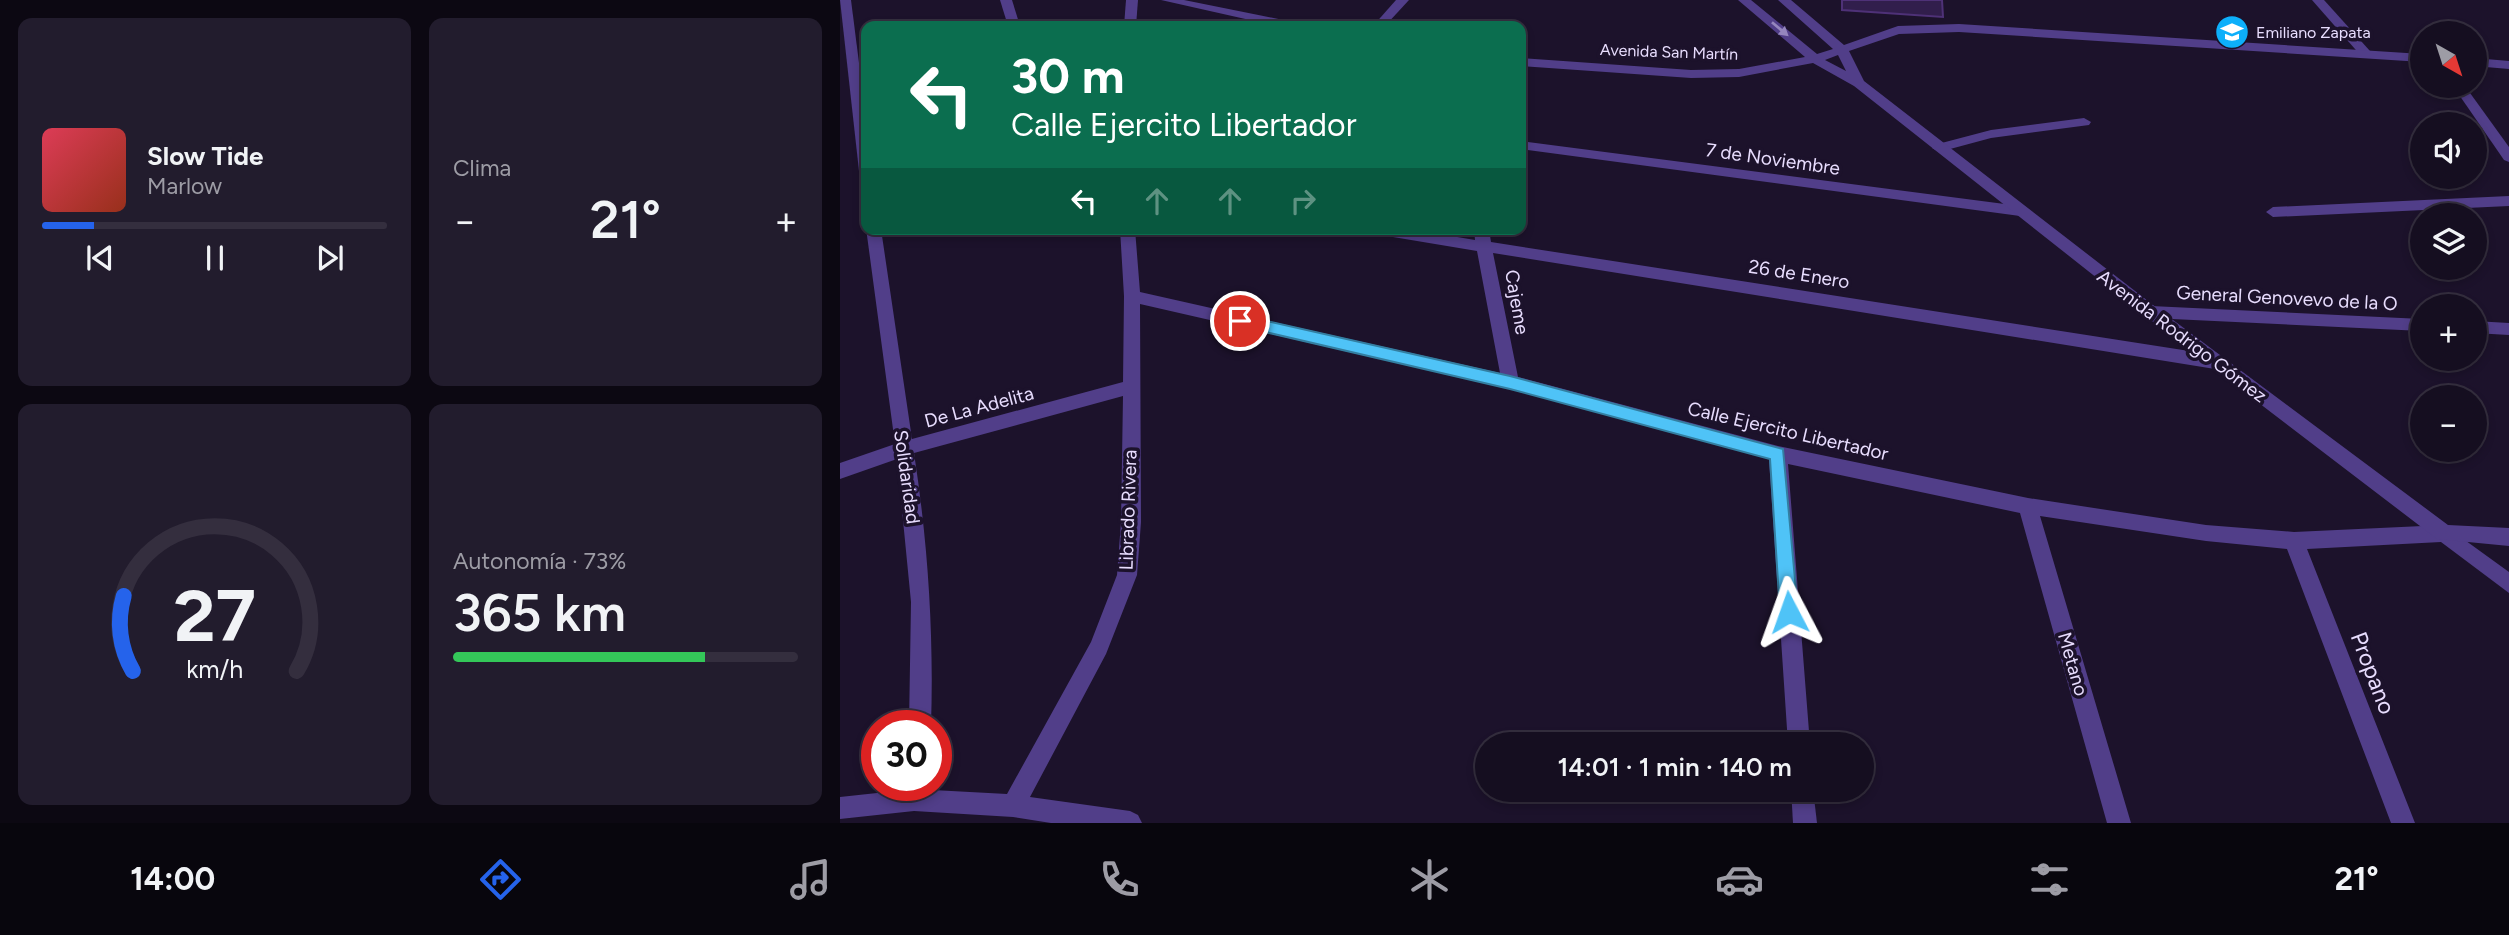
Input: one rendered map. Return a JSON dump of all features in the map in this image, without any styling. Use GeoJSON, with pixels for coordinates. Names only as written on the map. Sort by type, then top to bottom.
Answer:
{"type":"FeatureCollection","features":[{"type":"Feature","properties":{"kind":"street"},"geometry":{"type":"LineString","coordinates":[[845,0],[861,130]]}},
{"type":"Feature","properties":{"kind":"street"},"geometry":{"type":"LineString","coordinates":[[1006,0],[1012,21]]}},
{"type":"Feature","properties":{"kind":"street"},"geometry":{"type":"LineString","coordinates":[[1130,21],[1132,0]]}},
{"type":"Feature","properties":{"kind":"street"},"geometry":{"type":"LineString","coordinates":[[1167,0],[1187,1],[1272,21]]}},
{"type":"Feature","properties":{"kind":"street"},"geometry":{"type":"LineString","coordinates":[[1384,21],[1403,0]]}},
{"type":"Feature","properties":{"kind":"street","name":"Avenida Rodrigo Gómez"},"geometry":{"type":"LineString","coordinates":[[1744,0],[1815,59],[1859,83],[1938,148],[2509,584]]}},
{"type":"Feature","properties":{"kind":"street","name":"Avenida Rodrigo Gómez"},"geometry":{"type":"LineString","coordinates":[[1784,0],[1841,49],[1859,83]]}},
{"type":"Feature","properties":{"kind":"street"},"geometry":{"type":"LineString","coordinates":[[2318,0],[2366,54]]}},
{"type":"Feature","properties":{"kind":"street","name":"Avenida San Martín"},"geometry":{"type":"LineString","coordinates":[[1526,62],[1692,74],[1751,71],[1815,59],[1898,30],[1959,28],[2410,57]]}},
{"type":"Feature","properties":{"kind":"street"},"geometry":{"type":"LineString","coordinates":[[2487,63],[2509,65]]}},
{"type":"Feature","properties":{"kind":"street"},"geometry":{"type":"LineString","coordinates":[[2467,98],[2509,157]]}},
{"type":"Feature","properties":{"kind":"street"},"geometry":{"type":"LineString","coordinates":[[1938,148],[1991,134],[2084,122]]}},
{"type":"Feature","properties":{"kind":"street","name":"7 de Noviembre"},"geometry":{"type":"LineString","coordinates":[[1526,146],[2020,211]]}},
{"type":"Feature","properties":{"kind":"street"},"geometry":{"type":"LineString","coordinates":[[2273,212],[2509,201]]}},
{"type":"Feature","properties":{"kind":"street","name":"Solidaridad"},"geometry":{"type":"LineString","coordinates":[[874,235],[923,586],[924,680],[921,710]]}},
{"type":"Feature","properties":{"kind":"street","name":"Librado Rivera"},"geometry":{"type":"LineString","coordinates":[[1013,806],[1099,647],[1127,575],[1131,522],[1132,296],[1127,235]]}},
{"type":"Feature","properties":{"kind":"street","name":"26 de Enero"},"geometry":{"type":"LineString","coordinates":[[1408,235],[1486,249],[1721,282],[2216,362]]}},
{"type":"Feature","properties":{"kind":"street","name":"Cajeme"},"geometry":{"type":"LineString","coordinates":[[1482,235],[1510,382]]}},
{"type":"Feature","properties":{"kind":"street","name":"Calle Ejercito Libertador"},"geometry":{"type":"LineString","coordinates":[[1132,296],[1510,382],[1777,454],[2028,506],[2206,533],[2294,541],[2444,533],[2509,537]]}},
{"type":"Feature","properties":{"kind":"street","name":"General Genovevo de la O"},"geometry":{"type":"LineString","coordinates":[[2151,312],[2410,324]]}},
{"type":"Feature","properties":{"kind":"street"},"geometry":{"type":"LineString","coordinates":[[2487,328],[2509,329]]}},
{"type":"Feature","properties":{"kind":"street","name":"De La Adelita"},"geometry":{"type":"LineString","coordinates":[[840,471],[903,449],[1130,387]]}},
{"type":"Feature","properties":{"kind":"street"},"geometry":{"type":"LineString","coordinates":[[1777,454],[1798,732]]}},
{"type":"Feature","properties":{"kind":"street","name":"Metano"},"geometry":{"type":"LineString","coordinates":[[2028,506],[2119,823]]}},
{"type":"Feature","properties":{"kind":"street","name":"Propano"},"geometry":{"type":"LineString","coordinates":[[2294,541],[2403,823]]}},
{"type":"Feature","properties":{"kind":"street"},"geometry":{"type":"LineString","coordinates":[[952,798],[1130,823]]}},
{"type":"Feature","properties":{"kind":"street"},"geometry":{"type":"LineString","coordinates":[[840,808],[875,801]]}},
{"type":"Feature","properties":{"kind":"street"},"geometry":{"type":"LineString","coordinates":[[1803,802],[1805,823]]}},
{"type":"Feature","properties":{"kind":"building"},"geometry":{"type":"Polygon","coordinates":[[[1842,0],[1942,0],[1943,17],[1842,10],[1842,0]]]}},
{"type":"Feature","properties":{"kind":"place","name":"Emiliano Zapata"},"geometry":{"type":"Point","coordinates":[2232,32]}},
{"type":"Feature","properties":{"kind":"route"},"geometry":{"type":"LineString","coordinates":[[1240,321],[1510,382],[1777,454],[1789,612]]}}]}
